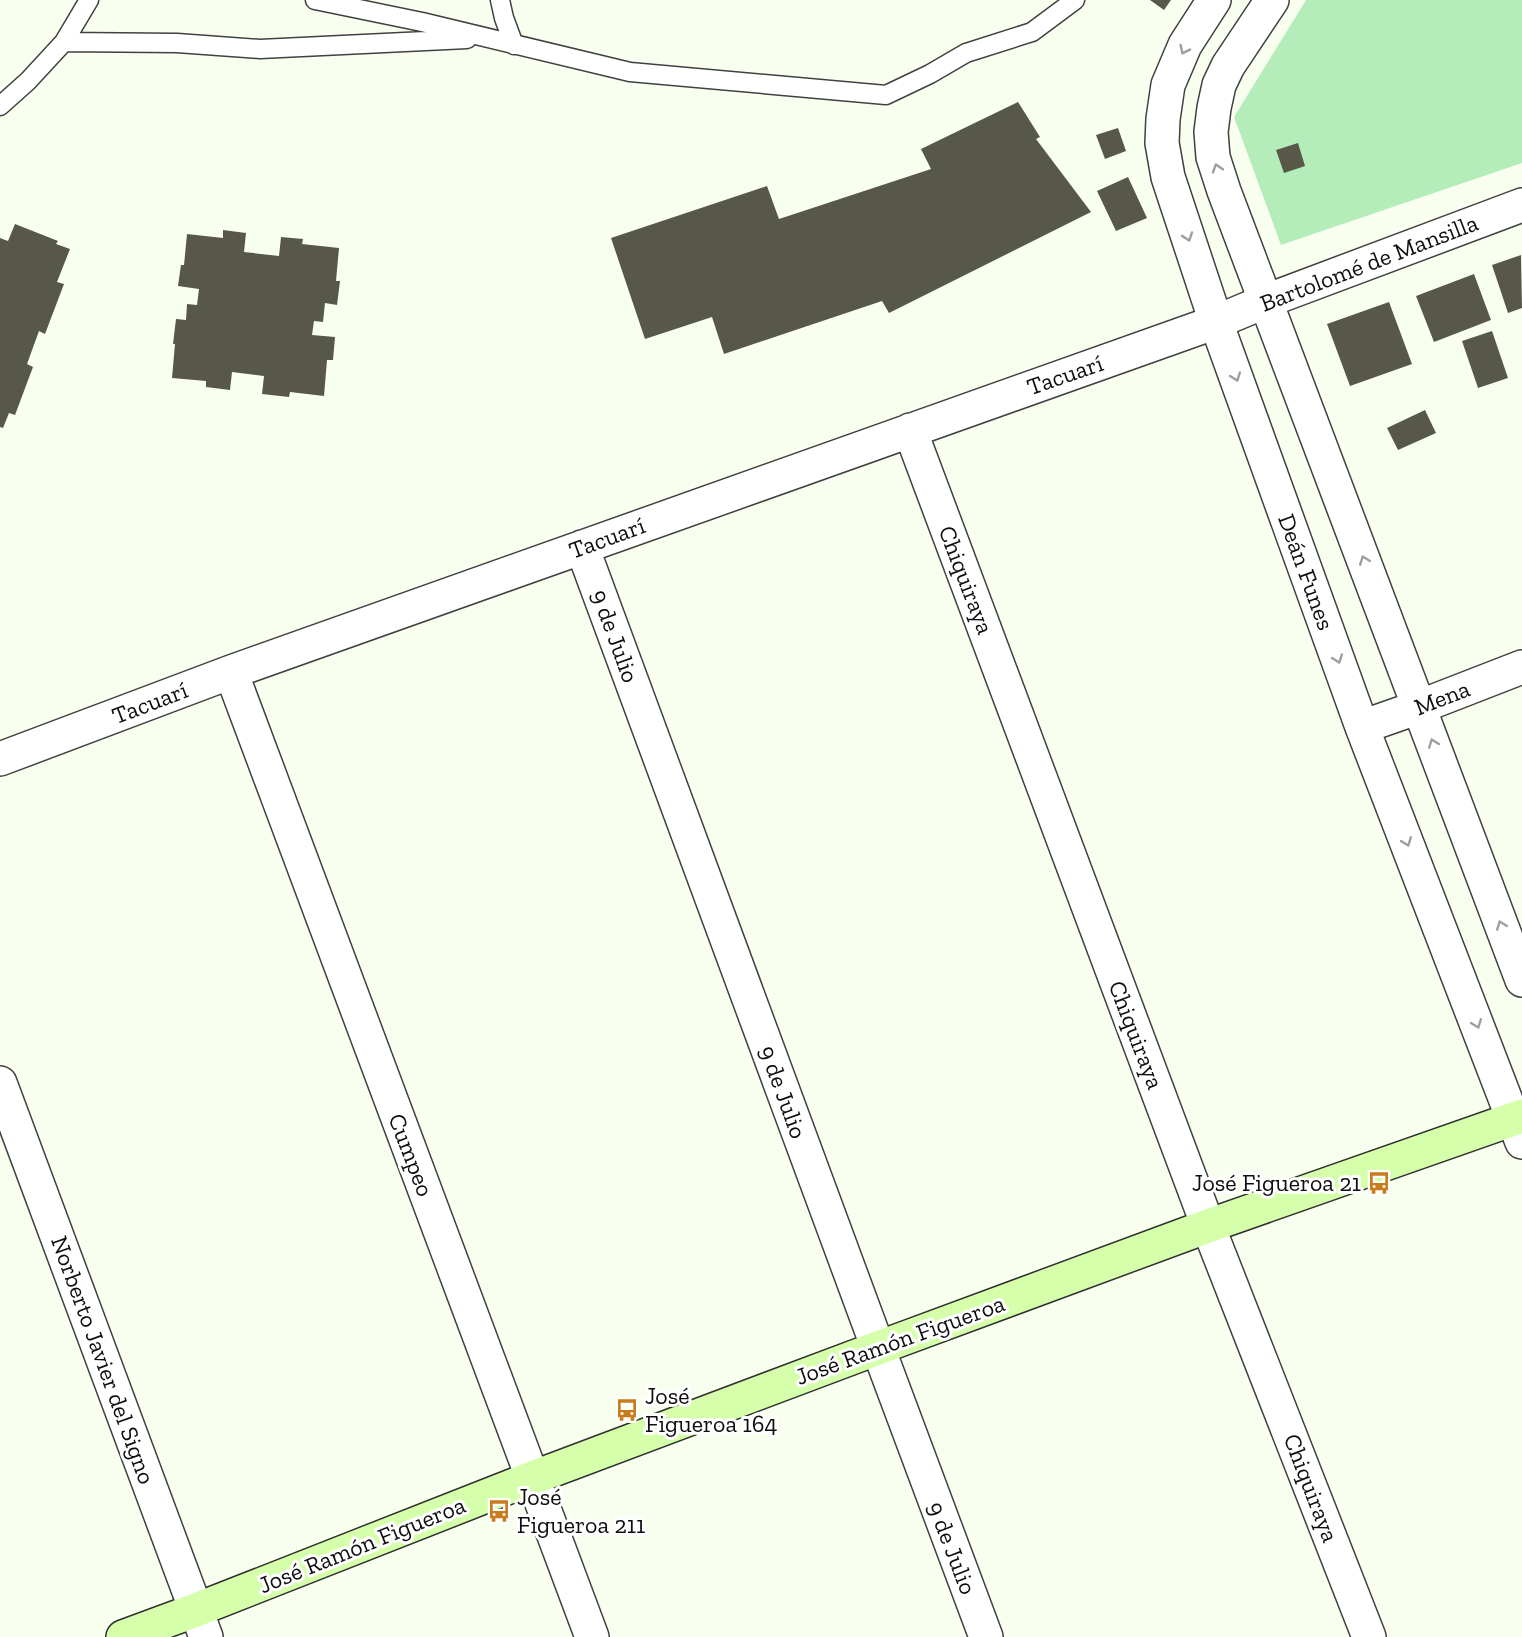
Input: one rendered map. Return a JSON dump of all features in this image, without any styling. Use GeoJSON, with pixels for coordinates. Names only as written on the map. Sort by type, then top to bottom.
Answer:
{"type":"FeatureCollection","features":[{"type":"Feature","properties":{"kind":"main road","name":"José Ramón Figueroa"},"geometry":{"type":"LineString","coordinates":[[123,1637],[201,1624],[532,1478],[1208,1226],[1519,1125]]}},
{"type":"Feature","properties":{"kind":"street","name":"Deán Funes"},"geometry":{"type":"LineString","coordinates":[[1214,0],[1185,45],[1168,85],[1162,143],[1168,177],[1216,322],[1362,727],[1519,1125]]}},
{"type":"Feature","properties":{"kind":"street"},"geometry":{"type":"LineString","coordinates":[[1272,0],[1228,66],[1219,86],[1211,132],[1214,157],[1224,191],[1522,980]]}},
{"type":"Feature","properties":{"kind":"street","name":"Bartolomé de Mansilla"},"geometry":{"type":"LineString","coordinates":[[1216,322],[1522,205]]}},
{"type":"Feature","properties":{"kind":"street","name":"Tacuarí"},"geometry":{"type":"LineString","coordinates":[[0,759],[231,672],[1216,322]]}},
{"type":"Feature","properties":{"kind":"street","name":"Chiquiraya"},"geometry":{"type":"LineString","coordinates":[[910,430],[1208,1226],[1369,1637]]}},
{"type":"Feature","properties":{"kind":"street","name":"9 de Julio"},"geometry":{"type":"LineString","coordinates":[[582,547],[986,1637]]}},
{"type":"Feature","properties":{"kind":"street","name":"Mena"},"geometry":{"type":"LineString","coordinates":[[1362,727],[1522,667]]}},
{"type":"Feature","properties":{"kind":"street","name":"Cumpeo"},"geometry":{"type":"LineString","coordinates":[[231,672],[592,1637]]}},
{"type":"Feature","properties":{"kind":"street","name":"Norberto Javier del Signo"},"geometry":{"type":"LineString","coordinates":[[0,1083],[201,1624]]}},
{"type":"Feature","properties":{"kind":"lane"},"geometry":{"type":"LineString","coordinates":[[0,106],[28,81],[64,42],[89,0]]}},
{"type":"Feature","properties":{"kind":"lane"},"geometry":{"type":"LineString","coordinates":[[315,0],[422,22],[630,72],[886,95],[930,74],[966,53],[1032,32],[1075,0]]}},
{"type":"Feature","properties":{"kind":"lane"},"geometry":{"type":"LineString","coordinates":[[500,0],[514,45]]}},
{"type":"Feature","properties":{"kind":"lane"},"geometry":{"type":"LineString","coordinates":[[64,42],[177,43],[260,49],[488,38]]}},
{"type":"Feature","properties":{"kind":"green space"},"geometry":{"type":"Polygon","coordinates":[[[1306,0],[1522,0],[1522,163],[1281,245],[1234,117],[1306,0]]]}},
{"type":"Feature","properties":{"kind":"building"},"geometry":{"type":"Polygon","coordinates":[[[1150,0],[1171,0],[1164,10],[1150,0]]]}},
{"type":"Feature","properties":{"kind":"building"},"geometry":{"type":"Polygon","coordinates":[[[1018,102],[1040,137],[1036,139],[1091,212],[889,313],[882,301],[724,354],[712,317],[645,339],[611,238],[767,186],[779,219],[931,169],[921,149],[1018,102]]]}},
{"type":"Feature","properties":{"kind":"building"},"geometry":{"type":"Polygon","coordinates":[[[1118,128],[1126,151],[1105,159],[1096,135],[1118,128]]]}},
{"type":"Feature","properties":{"kind":"building"},"geometry":{"type":"Polygon","coordinates":[[[1298,143],[1305,166],[1284,173],[1276,150],[1298,143]]]}},
{"type":"Feature","properties":{"kind":"building"},"geometry":{"type":"Polygon","coordinates":[[[1128,177],[1147,218],[1116,231],[1097,191],[1128,177]]]}},
{"type":"Feature","properties":{"kind":"building"},"geometry":{"type":"Polygon","coordinates":[[[15,224],[58,241],[56,244],[70,249],[57,282],[64,284],[45,334],[39,331],[27,364],[33,367],[15,415],[9,413],[3,428],[0,427],[0,238],[8,241],[15,224]]]}},
{"type":"Feature","properties":{"kind":"building"},"geometry":{"type":"Polygon","coordinates":[[[223,230],[246,233],[244,252],[279,256],[281,237],[303,239],[302,244],[339,248],[336,281],[340,281],[337,305],[325,303],[323,322],[314,321],[312,335],[335,337],[333,360],[327,360],[324,396],[290,392],[289,397],[262,394],[264,376],[232,372],[230,390],[206,387],[206,381],[172,378],[176,319],[186,320],[187,304],[197,305],[199,289],[178,286],[181,265],[184,265],[187,234],[223,238],[223,230]]]}},
{"type":"Feature","properties":{"kind":"building"},"geometry":{"type":"Polygon","coordinates":[[[1521,255],[1522,308],[1508,313],[1492,265],[1521,255]]]}},
{"type":"Feature","properties":{"kind":"building"},"geometry":{"type":"Polygon","coordinates":[[[1474,274],[1491,320],[1434,342],[1416,296],[1474,274]]]}},
{"type":"Feature","properties":{"kind":"building"},"geometry":{"type":"Polygon","coordinates":[[[1389,302],[1412,364],[1350,386],[1327,324],[1389,302]]]}},
{"type":"Feature","properties":{"kind":"building"},"geometry":{"type":"Polygon","coordinates":[[[1492,331],[1508,378],[1478,388],[1462,341],[1492,331]]]}},
{"type":"Feature","properties":{"kind":"building"},"geometry":{"type":"Polygon","coordinates":[[[1425,410],[1436,433],[1398,450],[1387,428],[1425,410]]]}},
{"type":"Feature","properties":{"kind":"place","name":"José Figueroa 21"},"geometry":{"type":"Point","coordinates":[1379,1183]}},
{"type":"Feature","properties":{"kind":"place","name":"José Figueroa 164"},"geometry":{"type":"Point","coordinates":[627,1410]}},
{"type":"Feature","properties":{"kind":"place","name":"José Figueroa 211"},"geometry":{"type":"Point","coordinates":[499,1511]}}]}
